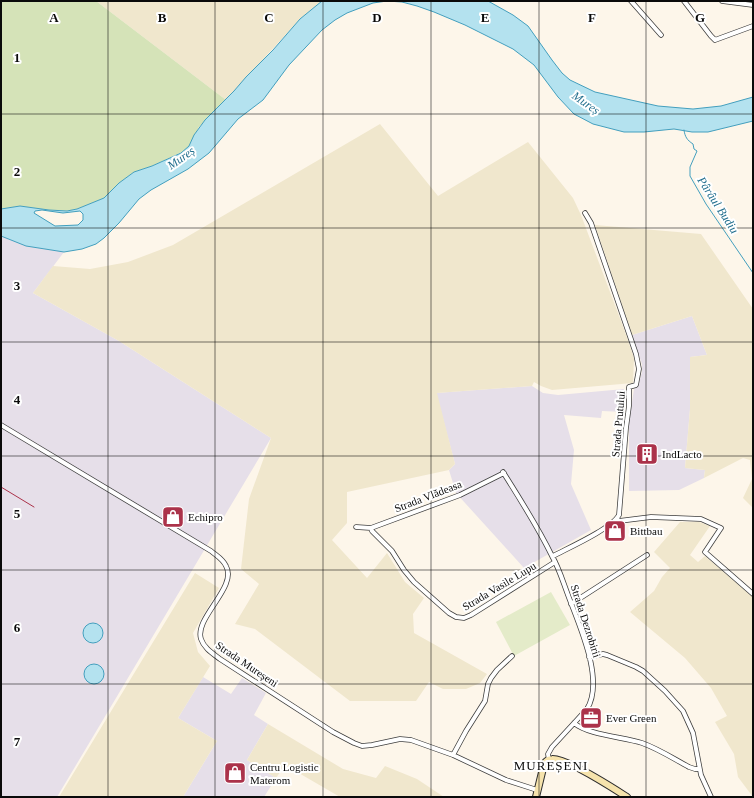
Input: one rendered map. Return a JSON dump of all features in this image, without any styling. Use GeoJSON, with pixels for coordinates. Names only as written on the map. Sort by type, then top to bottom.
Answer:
{"type":"FeatureCollection","features":[{"type":"Feature","properties":{"kind":"main road"},"geometry":{"type":"LineString","coordinates":[[548,760],[556,759],[585,772],[627,797]]}},
{"type":"Feature","properties":{"kind":"main road","name":"Strada Dezrobirii"},"geometry":{"type":"LineString","coordinates":[[537,794],[544,764],[548,760]]}},
{"type":"Feature","properties":{"kind":"street"},"geometry":{"type":"LineString","coordinates":[[631,1],[661,35]]}},
{"type":"Feature","properties":{"kind":"street"},"geometry":{"type":"LineString","coordinates":[[684,2],[691,1]]}},
{"type":"Feature","properties":{"kind":"street"},"geometry":{"type":"LineString","coordinates":[[722,1],[753,5]]}},
{"type":"Feature","properties":{"kind":"street"},"geometry":{"type":"LineString","coordinates":[[684,2],[715,40],[753,26]]}},
{"type":"Feature","properties":{"kind":"street","name":"Strada Prutului"},"geometry":{"type":"LineString","coordinates":[[585,213],[591,223],[636,354],[639,369],[636,384],[629,387],[629,406],[620,510],[617,519]]}},
{"type":"Feature","properties":{"kind":"street","name":"Strada Mureșeni"},"geometry":{"type":"LineString","coordinates":[[1,424],[211,551],[221,559],[227,567],[228,576],[226,585],[205,619],[200,638],[210,652],[334,732],[354,743],[362,746],[372,746],[400,739],[411,740],[454,755],[537,794]]}},
{"type":"Feature","properties":{"kind":"street","name":"Strada Vlădeasa"},"geometry":{"type":"LineString","coordinates":[[356,527],[371,528],[460,495],[504,472]]}},
{"type":"Feature","properties":{"kind":"street","name":"Strada Dezrobirii"},"geometry":{"type":"LineString","coordinates":[[504,472],[553,556],[589,657],[592,679],[592,698],[587,709],[552,747],[548,754],[548,760]]}},
{"type":"Feature","properties":{"kind":"street"},"geometry":{"type":"LineString","coordinates":[[553,556],[609,526],[617,519],[621,521],[651,517],[701,519],[721,528],[705,552],[753,594]]}},
{"type":"Feature","properties":{"kind":"street","name":"Strada Vasile Lupu"},"geometry":{"type":"LineString","coordinates":[[371,528],[372,531],[392,551],[404,570],[414,582],[449,613],[456,617],[464,618],[470,615],[555,562]]}},
{"type":"Feature","properties":{"kind":"street"},"geometry":{"type":"LineString","coordinates":[[571,604],[647,555]]}},
{"type":"Feature","properties":{"kind":"street"},"geometry":{"type":"LineString","coordinates":[[589,657],[607,654],[636,666],[650,677],[678,705],[687,718],[693,734],[699,769],[711,797]]}},
{"type":"Feature","properties":{"kind":"street"},"geometry":{"type":"LineString","coordinates":[[454,755],[484,701],[488,684],[497,670],[512,656]]}},
{"type":"Feature","properties":{"kind":"street"},"geometry":{"type":"LineString","coordinates":[[574,723],[583,728],[642,743],[689,767],[699,769]]}},
{"type":"Feature","properties":{"kind":"shaded area"},"geometry":{"type":"Polygon","coordinates":[[[96,1],[322,1],[300,19],[226,100],[96,1]]]}},
{"type":"Feature","properties":{"kind":"shaded area"},"geometry":{"type":"Polygon","coordinates":[[[380,124],[438,196],[528,142],[573,198],[581,215],[634,358],[633,383],[552,390],[534,382],[532,386],[437,393],[455,464],[449,470],[347,492],[347,523],[332,540],[367,578],[387,553],[405,582],[424,598],[413,614],[414,633],[487,674],[480,683],[466,689],[443,689],[429,682],[416,701],[350,701],[255,629],[235,624],[259,584],[241,569],[249,499],[271,438],[119,341],[33,293],[53,266],[90,269],[128,262],[173,245],[380,124]]]}},
{"type":"Feature","properties":{"kind":"shaded area"},"geometry":{"type":"Polygon","coordinates":[[[595,225],[701,234],[753,309],[753,508],[743,498],[752,479],[750,460],[743,458],[704,478],[705,470],[685,468],[690,409],[690,357],[707,355],[692,316],[632,335],[595,225]]]}},
{"type":"Feature","properties":{"kind":"shaded area"},"geometry":{"type":"Polygon","coordinates":[[[1,236],[26,246],[64,252],[33,293],[119,341],[271,438],[57,797],[1,797],[1,236]]]}},
{"type":"Feature","properties":{"kind":"shaded area"},"geometry":{"type":"Polygon","coordinates":[[[692,316],[707,355],[690,357],[690,409],[685,468],[705,470],[704,478],[679,490],[629,491],[629,422],[634,389],[638,386],[642,372],[642,364],[632,335],[692,316]]]}},
{"type":"Feature","properties":{"kind":"shaded area"},"geometry":{"type":"Polygon","coordinates":[[[532,386],[543,393],[558,395],[624,389],[624,412],[602,411],[601,418],[564,415],[574,450],[571,484],[591,530],[524,568],[456,493],[449,470],[455,464],[436,393],[532,386]]]}},
{"type":"Feature","properties":{"kind":"shaded area"},"geometry":{"type":"Polygon","coordinates":[[[680,522],[699,522],[710,526],[690,555],[698,562],[705,556],[753,597],[753,797],[738,777],[734,754],[715,722],[727,716],[711,688],[685,658],[630,612],[654,591],[662,577],[670,568],[654,552],[680,522]]]}},
{"type":"Feature","properties":{"kind":"shaded area"},"geometry":{"type":"Polygon","coordinates":[[[195,573],[219,588],[193,633],[198,652],[210,666],[178,718],[217,741],[183,797],[59,797],[195,573]]]}},
{"type":"Feature","properties":{"kind":"shaded area"},"geometry":{"type":"Polygon","coordinates":[[[203,677],[231,694],[242,678],[266,693],[254,715],[268,724],[247,760],[276,778],[264,797],[183,797],[217,741],[178,718],[203,677]]]}},
{"type":"Feature","properties":{"kind":"shaded area"},"geometry":{"type":"Polygon","coordinates":[[[268,724],[343,769],[376,778],[385,766],[417,779],[444,797],[340,797],[285,765],[276,778],[247,760],[268,724]]]}},
{"type":"Feature","properties":{"kind":"green space"},"geometry":{"type":"Polygon","coordinates":[[[1,1],[96,1],[226,100],[199,127],[189,146],[184,151],[152,166],[134,172],[119,183],[104,198],[77,209],[67,211],[20,206],[1,209],[1,1]]]}},
{"type":"Feature","properties":{"kind":"green space"},"geometry":{"type":"Polygon","coordinates":[[[551,592],[570,625],[514,656],[496,622],[551,592]]]}},
{"type":"Feature","properties":{"kind":"water","name":"Mureș"},"geometry":{"type":"Polygon","coordinates":[[[322,1],[387,1],[373,3],[347,13],[322,30],[289,65],[263,100],[238,119],[209,153],[188,169],[151,190],[139,199],[119,223],[96,244],[82,249],[64,252],[26,246],[1,236],[1,209],[20,206],[67,211],[77,209],[104,198],[119,183],[134,172],[181,153],[189,146],[194,135],[205,120],[273,50],[300,19],[322,1]],[[42,210],[35,211],[34,213],[55,226],[78,225],[83,220],[83,214],[80,211],[63,213],[42,210]]]}},
{"type":"Feature","properties":{"kind":"water","name":"Mureș"},"geometry":{"type":"Polygon","coordinates":[[[387,1],[488,1],[513,15],[528,26],[562,73],[570,80],[595,92],[658,106],[693,109],[721,106],[753,97],[753,121],[708,132],[692,132],[674,129],[624,132],[593,124],[574,114],[558,97],[534,65],[513,49],[465,25],[434,12],[402,2],[387,1]]]}},
{"type":"Feature","properties":{"kind":"water"},"geometry":{"type":"Polygon","coordinates":[[[93,623],[100,626],[103,633],[100,640],[93,643],[86,640],[83,633],[86,626],[93,623]]]}},
{"type":"Feature","properties":{"kind":"water"},"geometry":{"type":"Polygon","coordinates":[[[94,664],[101,667],[104,674],[101,681],[94,684],[87,681],[84,674],[87,667],[94,664]]]}},
{"type":"Feature","properties":{"kind":"waterway","name":"Pârâul Budiu"},"geometry":{"type":"LineString","coordinates":[[684,130],[685,135],[697,151],[690,167],[690,176],[706,204],[753,273]]}},
{"type":"Feature","properties":{"kind":"railway"},"geometry":{"type":"LineString","coordinates":[[1,487],[34,507]]}},
{"type":"Feature","properties":{"kind":"place","name":"IndLacto"},"geometry":{"type":"Point","coordinates":[647,454]}},
{"type":"Feature","properties":{"kind":"place","name":"Echipro"},"geometry":{"type":"Point","coordinates":[173,517]}},
{"type":"Feature","properties":{"kind":"place","name":"Bittbau"},"geometry":{"type":"Point","coordinates":[615,531]}},
{"type":"Feature","properties":{"kind":"place","name":"Ever Green"},"geometry":{"type":"Point","coordinates":[591,718]}},
{"type":"Feature","properties":{"kind":"place","name":"Centru Logistic Materom"},"geometry":{"type":"Point","coordinates":[235,773]}},
{"type":"Feature","properties":{"kind":"district","name":"MUREȘENI"},"geometry":{"type":"Point","coordinates":[551,765]}}]}
